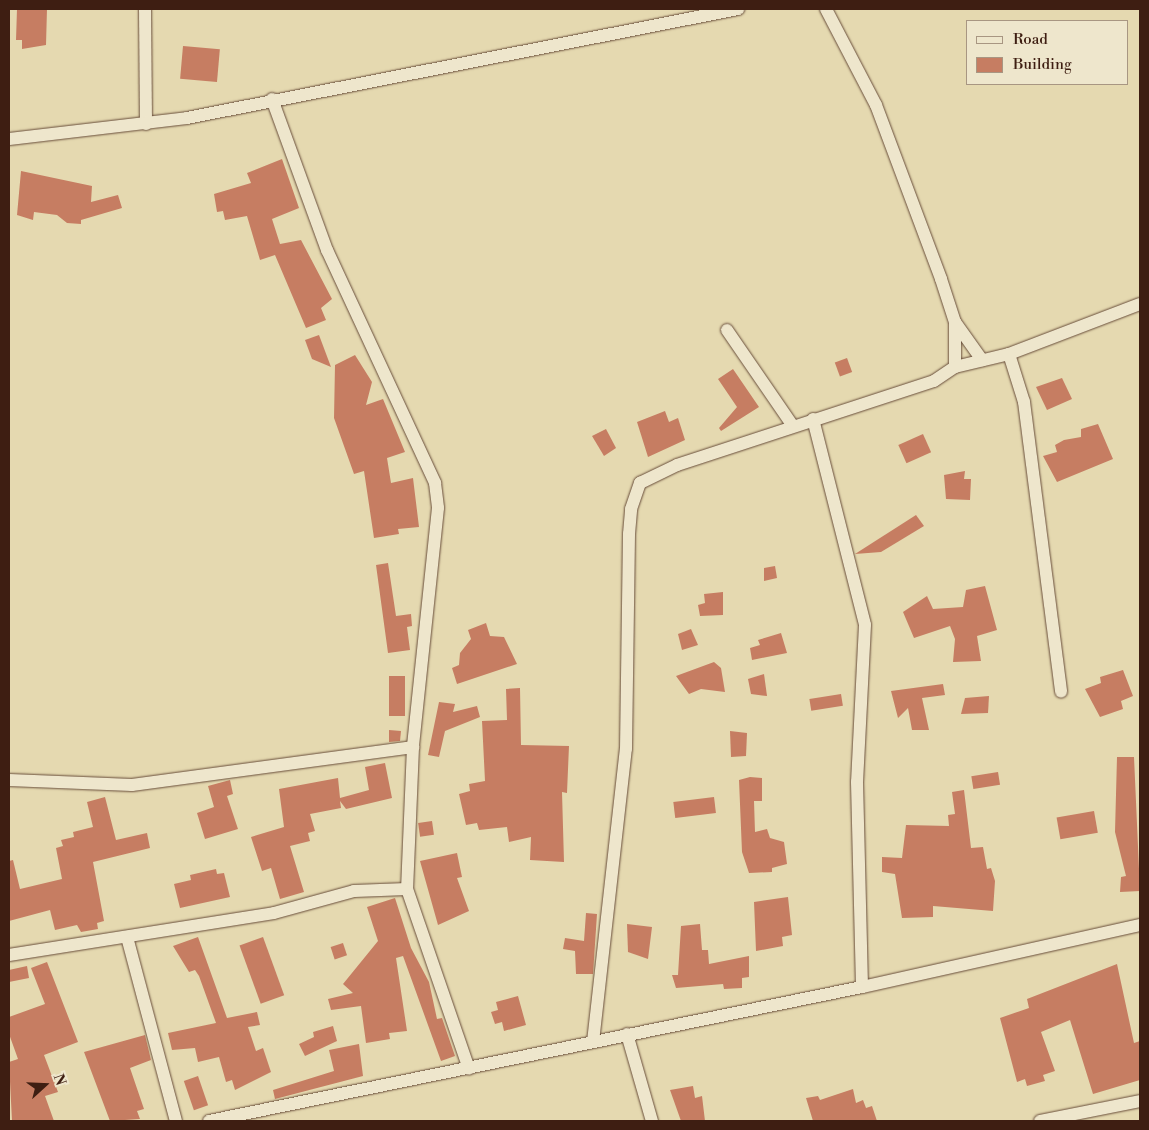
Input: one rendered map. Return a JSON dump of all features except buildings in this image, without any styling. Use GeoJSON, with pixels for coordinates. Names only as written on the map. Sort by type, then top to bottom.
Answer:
{"type":"FeatureCollection","features":[{"type":"Feature","properties":{"kind":"street"},"geometry":{"type":"LineString","coordinates":[[145,9],[146,124]]}},
{"type":"Feature","properties":{"kind":"street"},"geometry":{"type":"LineString","coordinates":[[9,139],[146,124],[738,9]]}},
{"type":"Feature","properties":{"kind":"street"},"geometry":{"type":"LineString","coordinates":[[830,10],[903,173],[955,322],[982,360]]}},
{"type":"Feature","properties":{"kind":"street"},"geometry":{"type":"LineString","coordinates":[[272,99],[327,250],[435,483],[438,508],[413,747],[406,889],[469,1069]]}},
{"type":"Feature","properties":{"kind":"street"},"geometry":{"type":"LineString","coordinates":[[594,1042],[626,749],[629,534],[634,492],[640,483],[677,465],[934,381],[955,367],[1009,354],[1140,304]]}},
{"type":"Feature","properties":{"kind":"street"},"geometry":{"type":"LineString","coordinates":[[955,322],[955,367]]}},
{"type":"Feature","properties":{"kind":"street"},"geometry":{"type":"LineString","coordinates":[[727,330],[793,426]]}},
{"type":"Feature","properties":{"kind":"street"},"geometry":{"type":"LineString","coordinates":[[1009,354],[1024,402],[1061,692]]}},
{"type":"Feature","properties":{"kind":"street"},"geometry":{"type":"LineString","coordinates":[[814,419],[865,625],[857,782],[862,987]]}},
{"type":"Feature","properties":{"kind":"street"},"geometry":{"type":"LineString","coordinates":[[9,780],[132,785],[413,747]]}},
{"type":"Feature","properties":{"kind":"street"},"geometry":{"type":"LineString","coordinates":[[9,955],[274,913],[354,891],[406,889]]}},
{"type":"Feature","properties":{"kind":"street"},"geometry":{"type":"LineString","coordinates":[[209,1121],[862,987],[1140,925]]}},
{"type":"Feature","properties":{"kind":"street"},"geometry":{"type":"LineString","coordinates":[[127,937],[176,1121]]}},
{"type":"Feature","properties":{"kind":"street"},"geometry":{"type":"LineString","coordinates":[[626,1034],[652,1121]]}},
{"type":"Feature","properties":{"kind":"street"},"geometry":{"type":"LineString","coordinates":[[1040,1121],[1140,1101]]}}]}
